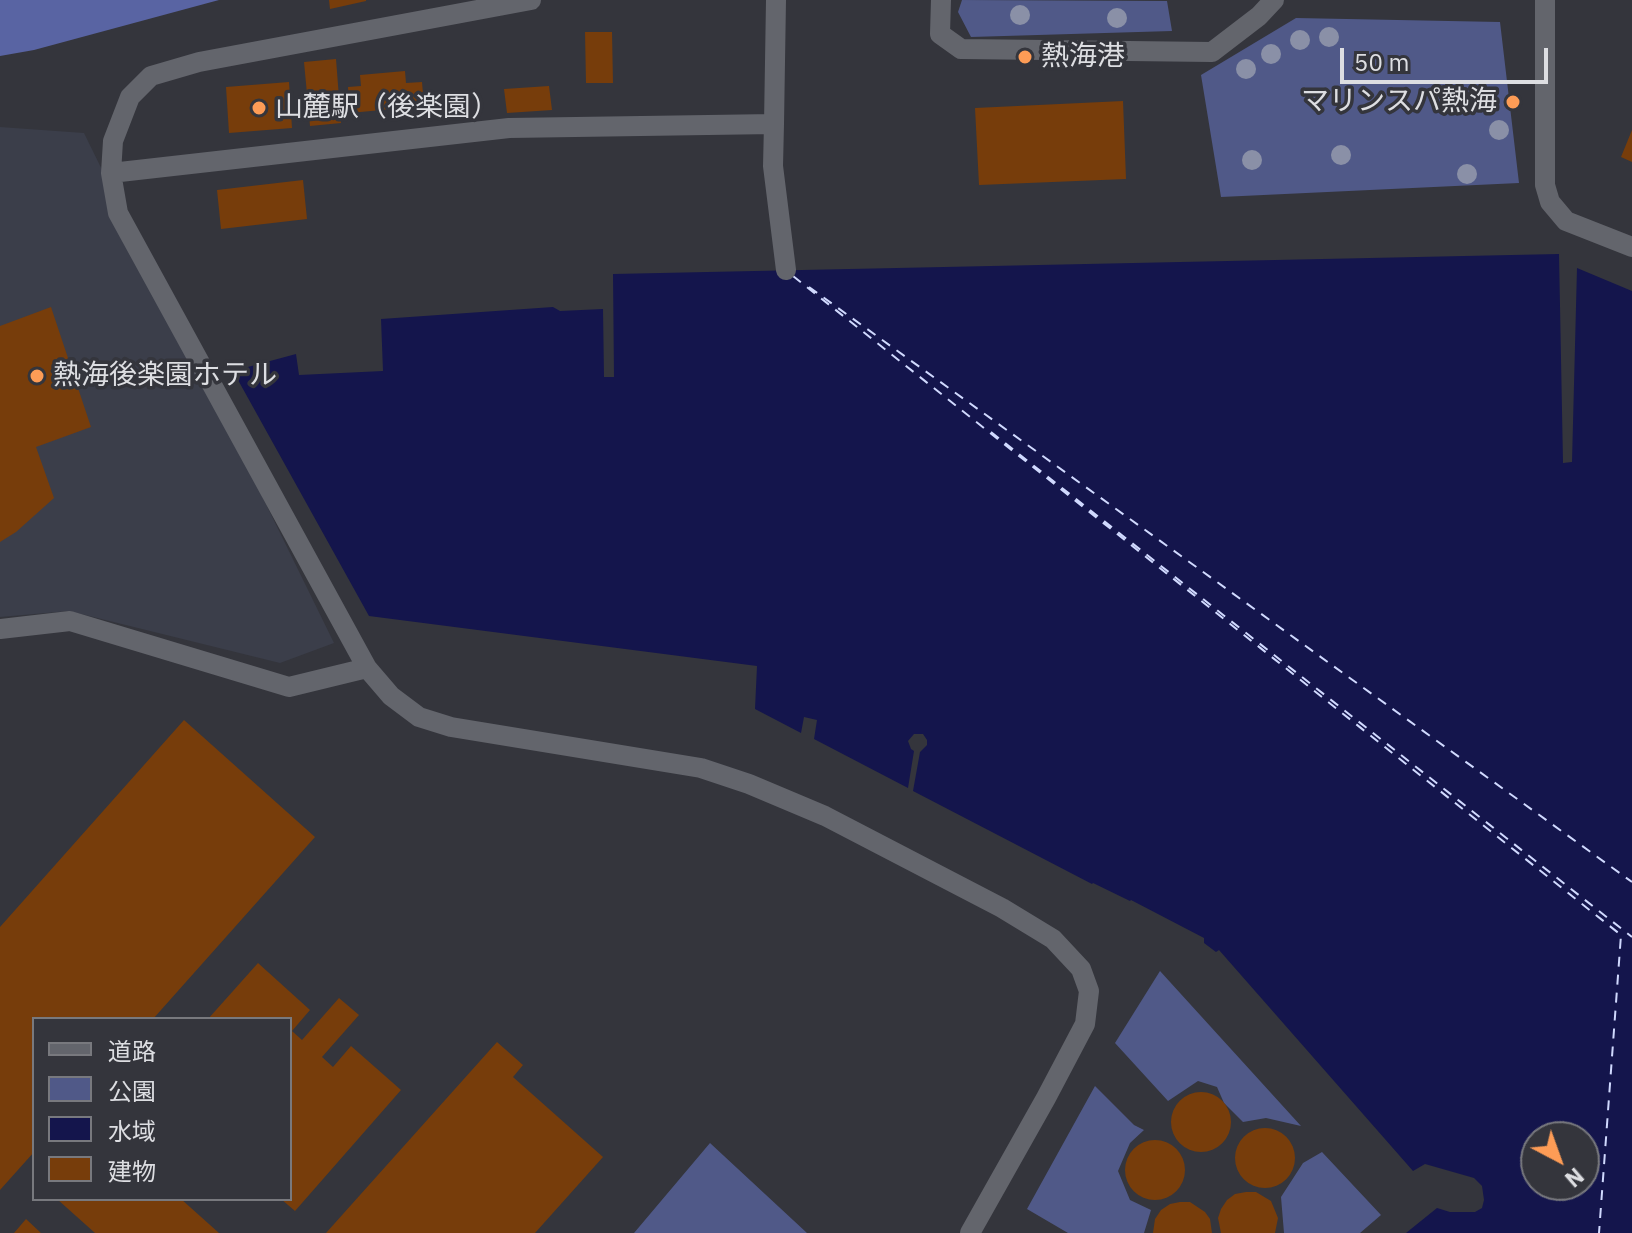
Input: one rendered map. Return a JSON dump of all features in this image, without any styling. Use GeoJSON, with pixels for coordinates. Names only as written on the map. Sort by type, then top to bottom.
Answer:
{"type":"FeatureCollection","features":[{"type":"Feature","properties":{"kind":"street"},"geometry":{"type":"LineString","coordinates":[[531,0],[199,62],[151,76],[130,97],[113,141],[111,173],[118,213],[367,668],[391,696],[419,717],[451,727],[701,768],[749,784],[825,816],[1002,908],[1053,939],[1081,969],[1089,991],[1085,1024],[970,1233]]}},
{"type":"Feature","properties":{"kind":"street"},"geometry":{"type":"LineString","coordinates":[[776,0],[773,166],[786,270]]}},
{"type":"Feature","properties":{"kind":"street"},"geometry":{"type":"LineString","coordinates":[[941,0],[940,34],[961,49],[1212,52],[1259,16],[1274,0]]}},
{"type":"Feature","properties":{"kind":"street"},"geometry":{"type":"LineString","coordinates":[[1545,0],[1545,185],[1550,202],[1566,221],[1632,247]]}},
{"type":"Feature","properties":{"kind":"street"},"geometry":{"type":"LineString","coordinates":[[111,173],[509,128],[774,124]]}},
{"type":"Feature","properties":{"kind":"street"},"geometry":{"type":"LineString","coordinates":[[0,629],[70,621],[289,687],[367,668]]}},
{"type":"Feature","properties":{"kind":"shaded area"},"geometry":{"type":"Polygon","coordinates":[[[0,0],[219,0],[34,50],[0,56],[0,0]]]}},
{"type":"Feature","properties":{"kind":"shaded area"},"geometry":{"type":"Polygon","coordinates":[[[0,127],[84,133],[334,643],[280,663],[69,611],[0,617],[0,127]]]}},
{"type":"Feature","properties":{"kind":"green space"},"geometry":{"type":"Polygon","coordinates":[[[962,0],[1167,1],[1172,31],[971,37],[958,12],[962,0]]]}},
{"type":"Feature","properties":{"kind":"green space"},"geometry":{"type":"Polygon","coordinates":[[[1296,18],[1500,22],[1519,183],[1221,197],[1201,75],[1296,18]]]}},
{"type":"Feature","properties":{"kind":"green space"},"geometry":{"type":"Polygon","coordinates":[[[1160,971],[1301,1126],[1266,1118],[1243,1122],[1224,1103],[1217,1087],[1198,1081],[1168,1101],[1115,1043],[1160,971]]]}},
{"type":"Feature","properties":{"kind":"green space"},"geometry":{"type":"Polygon","coordinates":[[[1095,1086],[1134,1125],[1144,1130],[1130,1143],[1118,1171],[1130,1200],[1151,1210],[1144,1233],[1068,1233],[1027,1209],[1095,1086]]]}},
{"type":"Feature","properties":{"kind":"green space"},"geometry":{"type":"Polygon","coordinates":[[[710,1143],[807,1233],[634,1233],[710,1143]]]}},
{"type":"Feature","properties":{"kind":"green space"},"geometry":{"type":"Polygon","coordinates":[[[1322,1152],[1381,1215],[1360,1233],[1284,1233],[1281,1197],[1303,1163],[1322,1152]]]}},
{"type":"Feature","properties":{"kind":"water"},"geometry":{"type":"Polygon","coordinates":[[[1559,254],[1563,463],[1572,462],[1577,268],[1632,291],[1632,1233],[1406,1233],[1437,1208],[1450,1212],[1475,1212],[1482,1208],[1482,1186],[1474,1178],[1425,1164],[1413,1171],[1219,950],[1216,952],[1204,943],[1204,938],[913,791],[920,752],[927,745],[923,734],[914,734],[908,741],[914,751],[908,788],[814,739],[817,720],[804,717],[801,733],[755,709],[757,666],[369,616],[233,371],[296,354],[299,375],[383,371],[381,319],[553,307],[560,311],[603,309],[604,377],[614,377],[613,274],[1559,254]]]}},
{"type":"Feature","properties":{"kind":"building"},"geometry":{"type":"Polygon","coordinates":[[[329,0],[366,0],[366,1],[330,9],[329,0]]]}},
{"type":"Feature","properties":{"kind":"building"},"geometry":{"type":"Polygon","coordinates":[[[585,32],[612,32],[613,83],[586,83],[585,32]]]}},
{"type":"Feature","properties":{"kind":"building"},"geometry":{"type":"Polygon","coordinates":[[[336,59],[341,123],[310,126],[304,62],[336,59]]]}},
{"type":"Feature","properties":{"kind":"building"},"geometry":{"type":"Polygon","coordinates":[[[405,71],[406,83],[422,82],[424,106],[350,113],[348,87],[361,86],[360,75],[405,71]]]}},
{"type":"Feature","properties":{"kind":"building","name":"山麓駅（後楽園）"},"geometry":{"type":"Polygon","coordinates":[[[289,82],[292,128],[229,133],[226,87],[289,82]]]}},
{"type":"Feature","properties":{"kind":"building"},"geometry":{"type":"Polygon","coordinates":[[[549,86],[552,110],[507,113],[504,89],[549,86]]]}},
{"type":"Feature","properties":{"kind":"building"},"geometry":{"type":"Polygon","coordinates":[[[1123,101],[1126,179],[979,185],[975,108],[1123,101]]]}},
{"type":"Feature","properties":{"kind":"building"},"geometry":{"type":"Polygon","coordinates":[[[1632,130],[1632,162],[1621,157],[1632,130]]]}},
{"type":"Feature","properties":{"kind":"building"},"geometry":{"type":"Polygon","coordinates":[[[303,180],[307,219],[221,229],[217,190],[303,180]]]}},
{"type":"Feature","properties":{"kind":"building","name":"熱海後楽園ホテル"},"geometry":{"type":"Polygon","coordinates":[[[51,307],[91,427],[36,447],[54,498],[0,542],[0,326],[51,307]]]}},
{"type":"Feature","properties":{"kind":"building"},"geometry":{"type":"Polygon","coordinates":[[[184,720],[315,837],[155,1017],[32,1017],[32,1154],[0,1190],[0,927],[184,720]]]}},
{"type":"Feature","properties":{"kind":"building"},"geometry":{"type":"Polygon","coordinates":[[[258,963],[310,1010],[292,1031],[292,1017],[210,1017],[258,963]]]}},
{"type":"Feature","properties":{"kind":"building"},"geometry":{"type":"Polygon","coordinates":[[[339,998],[359,1015],[322,1057],[333,1067],[351,1046],[401,1090],[295,1211],[283,1201],[292,1201],[292,1031],[302,1040],[339,998]]]}},
{"type":"Feature","properties":{"kind":"building"},"geometry":{"type":"Polygon","coordinates":[[[497,1042],[523,1065],[513,1077],[603,1157],[535,1233],[326,1233],[497,1042]]]}},
{"type":"Feature","properties":{"kind":"building"},"geometry":{"type":"Polygon","coordinates":[[[1201,1092],[1222,1101],[1231,1122],[1222,1143],[1201,1152],[1180,1143],[1171,1122],[1180,1101],[1201,1092]]]}},
{"type":"Feature","properties":{"kind":"building"},"geometry":{"type":"Polygon","coordinates":[[[1265,1128],[1276,1130],[1286,1137],[1293,1147],[1293,1169],[1286,1179],[1276,1186],[1265,1188],[1254,1186],[1244,1179],[1237,1169],[1235,1158],[1237,1147],[1244,1137],[1254,1130],[1265,1128]]]}},
{"type":"Feature","properties":{"kind":"building"},"geometry":{"type":"Polygon","coordinates":[[[1155,1140],[1166,1142],[1176,1149],[1183,1159],[1183,1181],[1176,1191],[1166,1198],[1155,1200],[1144,1198],[1134,1191],[1127,1181],[1125,1170],[1127,1159],[1134,1149],[1144,1142],[1155,1140]]]}},
{"type":"Feature","properties":{"kind":"building"},"geometry":{"type":"Polygon","coordinates":[[[1256,1192],[1271,1201],[1278,1218],[1275,1233],[1221,1233],[1218,1218],[1221,1209],[1235,1194],[1256,1192]]]}},
{"type":"Feature","properties":{"kind":"building"},"geometry":{"type":"Polygon","coordinates":[[[59,1201],[183,1201],[219,1233],[95,1233],[59,1201]]]}},
{"type":"Feature","properties":{"kind":"building"},"geometry":{"type":"Polygon","coordinates":[[[1180,1202],[1190,1202],[1205,1212],[1210,1219],[1212,1233],[1153,1233],[1155,1219],[1161,1210],[1180,1202]]]}},
{"type":"Feature","properties":{"kind":"building"},"geometry":{"type":"Polygon","coordinates":[[[26,1219],[41,1233],[14,1233],[26,1219]]]}},
{"type":"Feature","properties":{"kind":"ferry route"},"geometry":{"type":"LineString","coordinates":[[793,276],[1621,935],[1599,1233]]}},
{"type":"Feature","properties":{"kind":"ferry route"},"geometry":{"type":"LineString","coordinates":[[809,287],[1632,882]]}},
{"type":"Feature","properties":{"kind":"ferry route"},"geometry":{"type":"LineString","coordinates":[[991,432],[1632,937]]}},
{"type":"Feature","properties":{"kind":"place","name":"熱海港"},"geometry":{"type":"Point","coordinates":[1025,57]}},
{"type":"Feature","properties":{"kind":"place","name":"マリンスパ熱海"},"geometry":{"type":"Point","coordinates":[1513,102]}},
{"type":"Feature","properties":{"kind":"place","name":"山麓駅（後楽園）"},"geometry":{"type":"Point","coordinates":[259,108]}},
{"type":"Feature","properties":{"kind":"place","name":"熱海後楽園ホテル"},"geometry":{"type":"Point","coordinates":[37,376]}}]}
